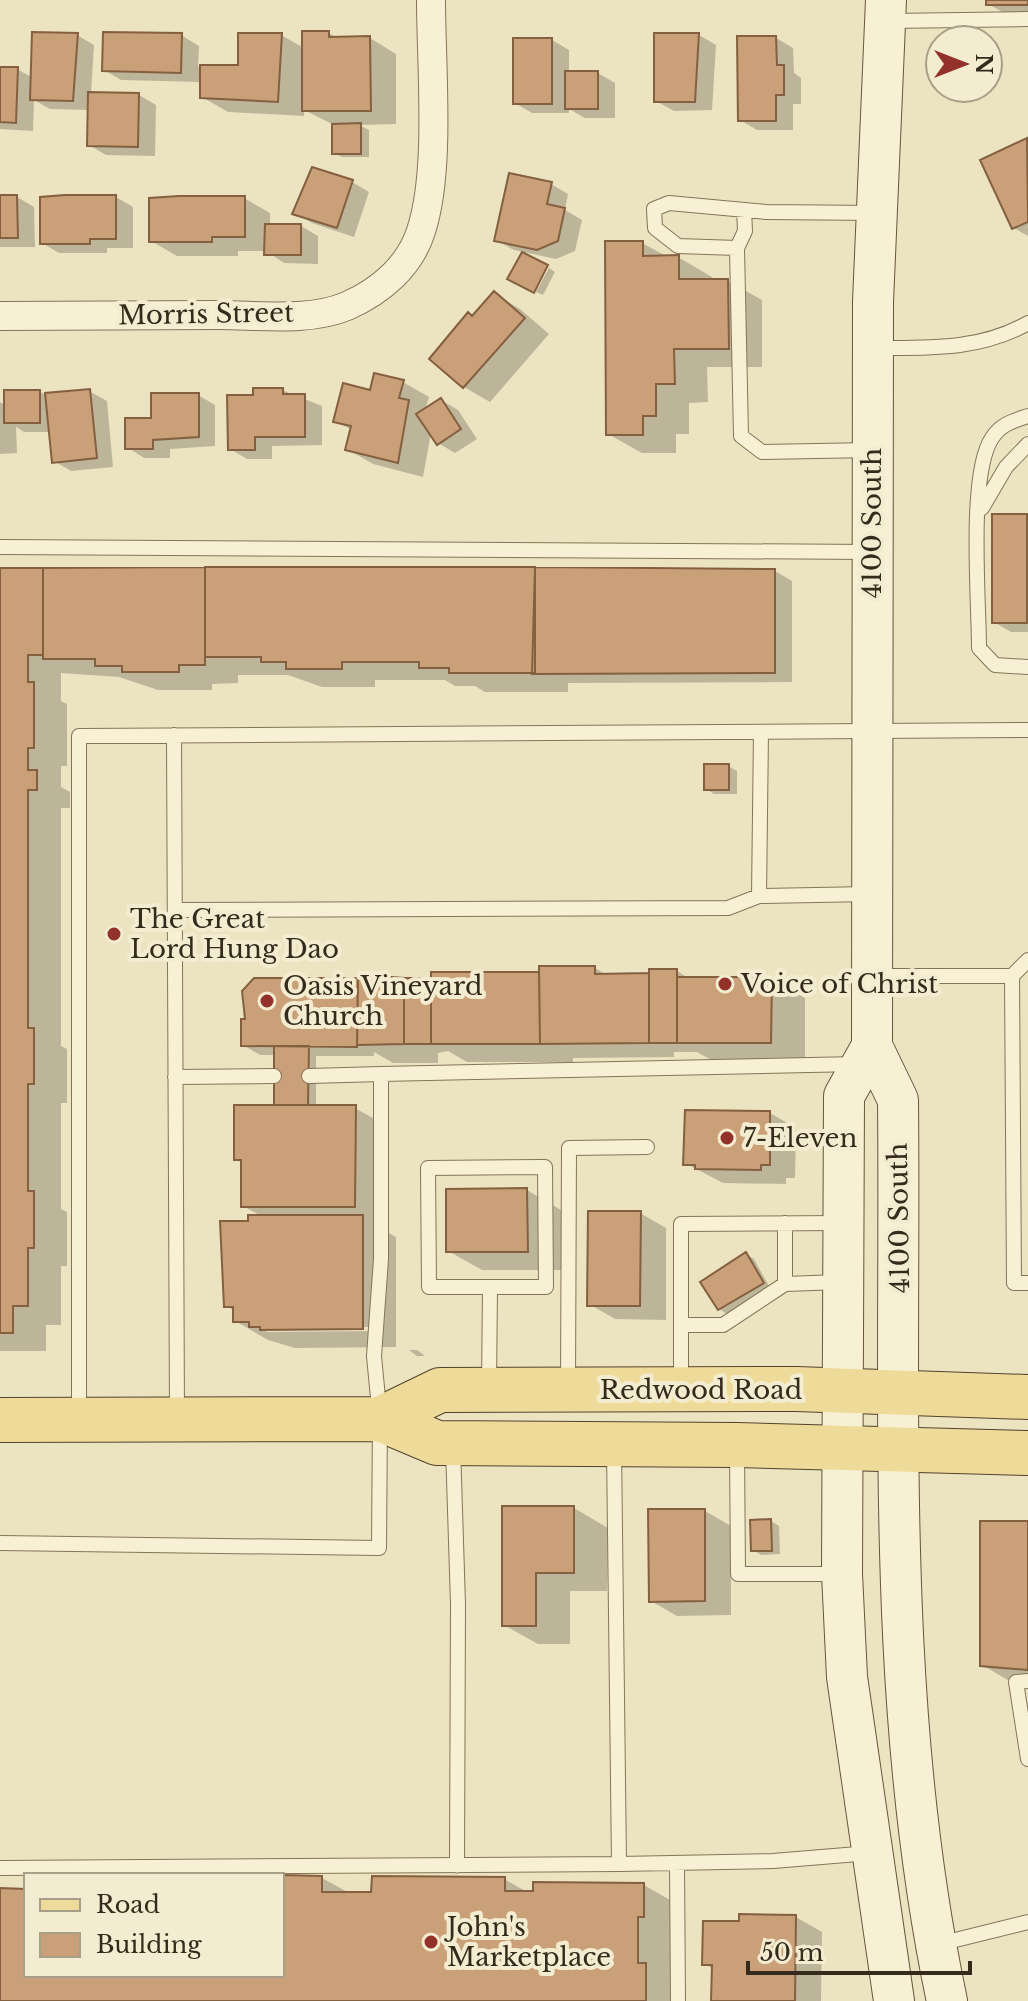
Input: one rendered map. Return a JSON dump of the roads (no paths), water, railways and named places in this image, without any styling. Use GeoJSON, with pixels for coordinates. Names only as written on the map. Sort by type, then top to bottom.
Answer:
{"type":"FeatureCollection","features":[{"type":"Feature","properties":{"kind":"main road","name":"4100 South"},"geometry":{"type":"LineString","coordinates":[[886,10],[873,348],[872,976],[867,1055],[844,1096],[842,1574],[847,1677],[870,1853],[894,2001]]}},
{"type":"Feature","properties":{"kind":"main road","name":"4100 South"},"geometry":{"type":"LineString","coordinates":[[867,1055],[898,1100],[903,1677],[936,1944],[947,2001]]}},
{"type":"Feature","properties":{"kind":"main road","name":"Redwood Road"},"geometry":{"type":"LineString","coordinates":[[380,1419],[440,1390],[681,1390],[1028,1397]]}},
{"type":"Feature","properties":{"kind":"main road","name":"Redwood Road"},"geometry":{"type":"LineString","coordinates":[[0,1420],[380,1419],[437,1443],[737,1445],[1028,1453]]}},
{"type":"Feature","properties":{"kind":"street","name":"Morris Street"},"geometry":{"type":"LineString","coordinates":[[0,316],[292,315],[344,307],[373,293],[399,270],[412,252],[422,229],[431,185],[431,0]]}},
{"type":"Feature","properties":{"kind":"lane"},"geometry":{"type":"LineString","coordinates":[[886,10],[1028,19]]}},
{"type":"Feature","properties":{"kind":"lane"},"geometry":{"type":"LineString","coordinates":[[737,248],[678,246],[655,228],[654,209],[669,203],[744,210],[876,213]]}},
{"type":"Feature","properties":{"kind":"lane"},"geometry":{"type":"LineString","coordinates":[[744,210],[745,231],[737,248],[741,436],[762,452],[872,450]]}},
{"type":"Feature","properties":{"kind":"lane"},"geometry":{"type":"LineString","coordinates":[[873,348],[942,349],[1003,338],[1028,323]]}},
{"type":"Feature","properties":{"kind":"lane"},"geometry":{"type":"LineString","coordinates":[[1028,416],[1005,424],[992,438],[978,481],[979,648],[984,657],[995,665],[1028,667]]}},
{"type":"Feature","properties":{"kind":"lane"},"geometry":{"type":"LineString","coordinates":[[979,514],[1006,467],[1028,444]]}},
{"type":"Feature","properties":{"kind":"lane"},"geometry":{"type":"LineString","coordinates":[[0,547],[872,552]]}},
{"type":"Feature","properties":{"kind":"lane"},"geometry":{"type":"LineString","coordinates":[[79,1419],[79,736],[1028,730]]}},
{"type":"Feature","properties":{"kind":"lane"},"geometry":{"type":"LineString","coordinates":[[759,896],[761,732]]}},
{"type":"Feature","properties":{"kind":"lane"},"geometry":{"type":"LineString","coordinates":[[174,735],[177,1418]]}},
{"type":"Feature","properties":{"kind":"lane"},"geometry":{"type":"LineString","coordinates":[[175,910],[728,908],[759,896],[871,894]]}},
{"type":"Feature","properties":{"kind":"lane"},"geometry":{"type":"LineString","coordinates":[[872,976],[1012,976],[1028,960]]}},
{"type":"Feature","properties":{"kind":"lane"},"geometry":{"type":"LineString","coordinates":[[1012,976],[1014,1283],[1028,1283]]}},
{"type":"Feature","properties":{"kind":"lane"},"geometry":{"type":"LineString","coordinates":[[309,1076],[867,1055]]}},
{"type":"Feature","properties":{"kind":"lane"},"geometry":{"type":"LineString","coordinates":[[0,1543],[379,1548],[380,1419],[374,1356],[381,1259],[381,1074]]}},
{"type":"Feature","properties":{"kind":"lane"},"geometry":{"type":"LineString","coordinates":[[175,1077],[274,1076]]}},
{"type":"Feature","properties":{"kind":"lane"},"geometry":{"type":"LineString","coordinates":[[568,1391],[569,1148],[647,1147]]}},
{"type":"Feature","properties":{"kind":"lane"},"geometry":{"type":"LineString","coordinates":[[545,1167],[546,1287],[490,1287],[429,1287],[428,1168],[545,1167]]}},
{"type":"Feature","properties":{"kind":"lane"},"geometry":{"type":"LineString","coordinates":[[785,1223],[785,1284]]}},
{"type":"Feature","properties":{"kind":"lane"},"geometry":{"type":"LineString","coordinates":[[681,1390],[681,1224],[843,1223]]}},
{"type":"Feature","properties":{"kind":"lane"},"geometry":{"type":"LineString","coordinates":[[681,1325],[723,1325],[785,1284],[843,1282]]}},
{"type":"Feature","properties":{"kind":"lane"},"geometry":{"type":"LineString","coordinates":[[488,1390],[490,1287]]}},
{"type":"Feature","properties":{"kind":"lane"},"geometry":{"type":"LineString","coordinates":[[453,1443],[458,1604],[457,1866]]}},
{"type":"Feature","properties":{"kind":"lane"},"geometry":{"type":"LineString","coordinates":[[614,1444],[619,1864]]}},
{"type":"Feature","properties":{"kind":"lane"},"geometry":{"type":"LineString","coordinates":[[737,1445],[738,1574],[842,1574]]}},
{"type":"Feature","properties":{"kind":"lane"},"geometry":{"type":"LineString","coordinates":[[1028,1681],[1016,1682],[1028,1759]]}},
{"type":"Feature","properties":{"kind":"lane"},"geometry":{"type":"LineString","coordinates":[[0,1868],[619,1864],[773,1861],[870,1853]]}},
{"type":"Feature","properties":{"kind":"lane"},"geometry":{"type":"LineString","coordinates":[[677,1863],[678,2001]]}},
{"type":"Feature","properties":{"kind":"lane"},"geometry":{"type":"LineString","coordinates":[[936,1944],[1028,1922]]}},
{"type":"Feature","properties":{"kind":"place","name":"The Great Lord Hung Dao"},"geometry":{"type":"Point","coordinates":[114,934]}},
{"type":"Feature","properties":{"kind":"place","name":"Voice of Christ"},"geometry":{"type":"Point","coordinates":[725,984]}},
{"type":"Feature","properties":{"kind":"place","name":"Oasis Vineyard Church"},"geometry":{"type":"Point","coordinates":[267,1001]}},
{"type":"Feature","properties":{"kind":"place","name":"7-Eleven"},"geometry":{"type":"Point","coordinates":[727,1138]}},
{"type":"Feature","properties":{"kind":"place","name":"John's Marketplace"},"geometry":{"type":"Point","coordinates":[431,1942]}}]}
